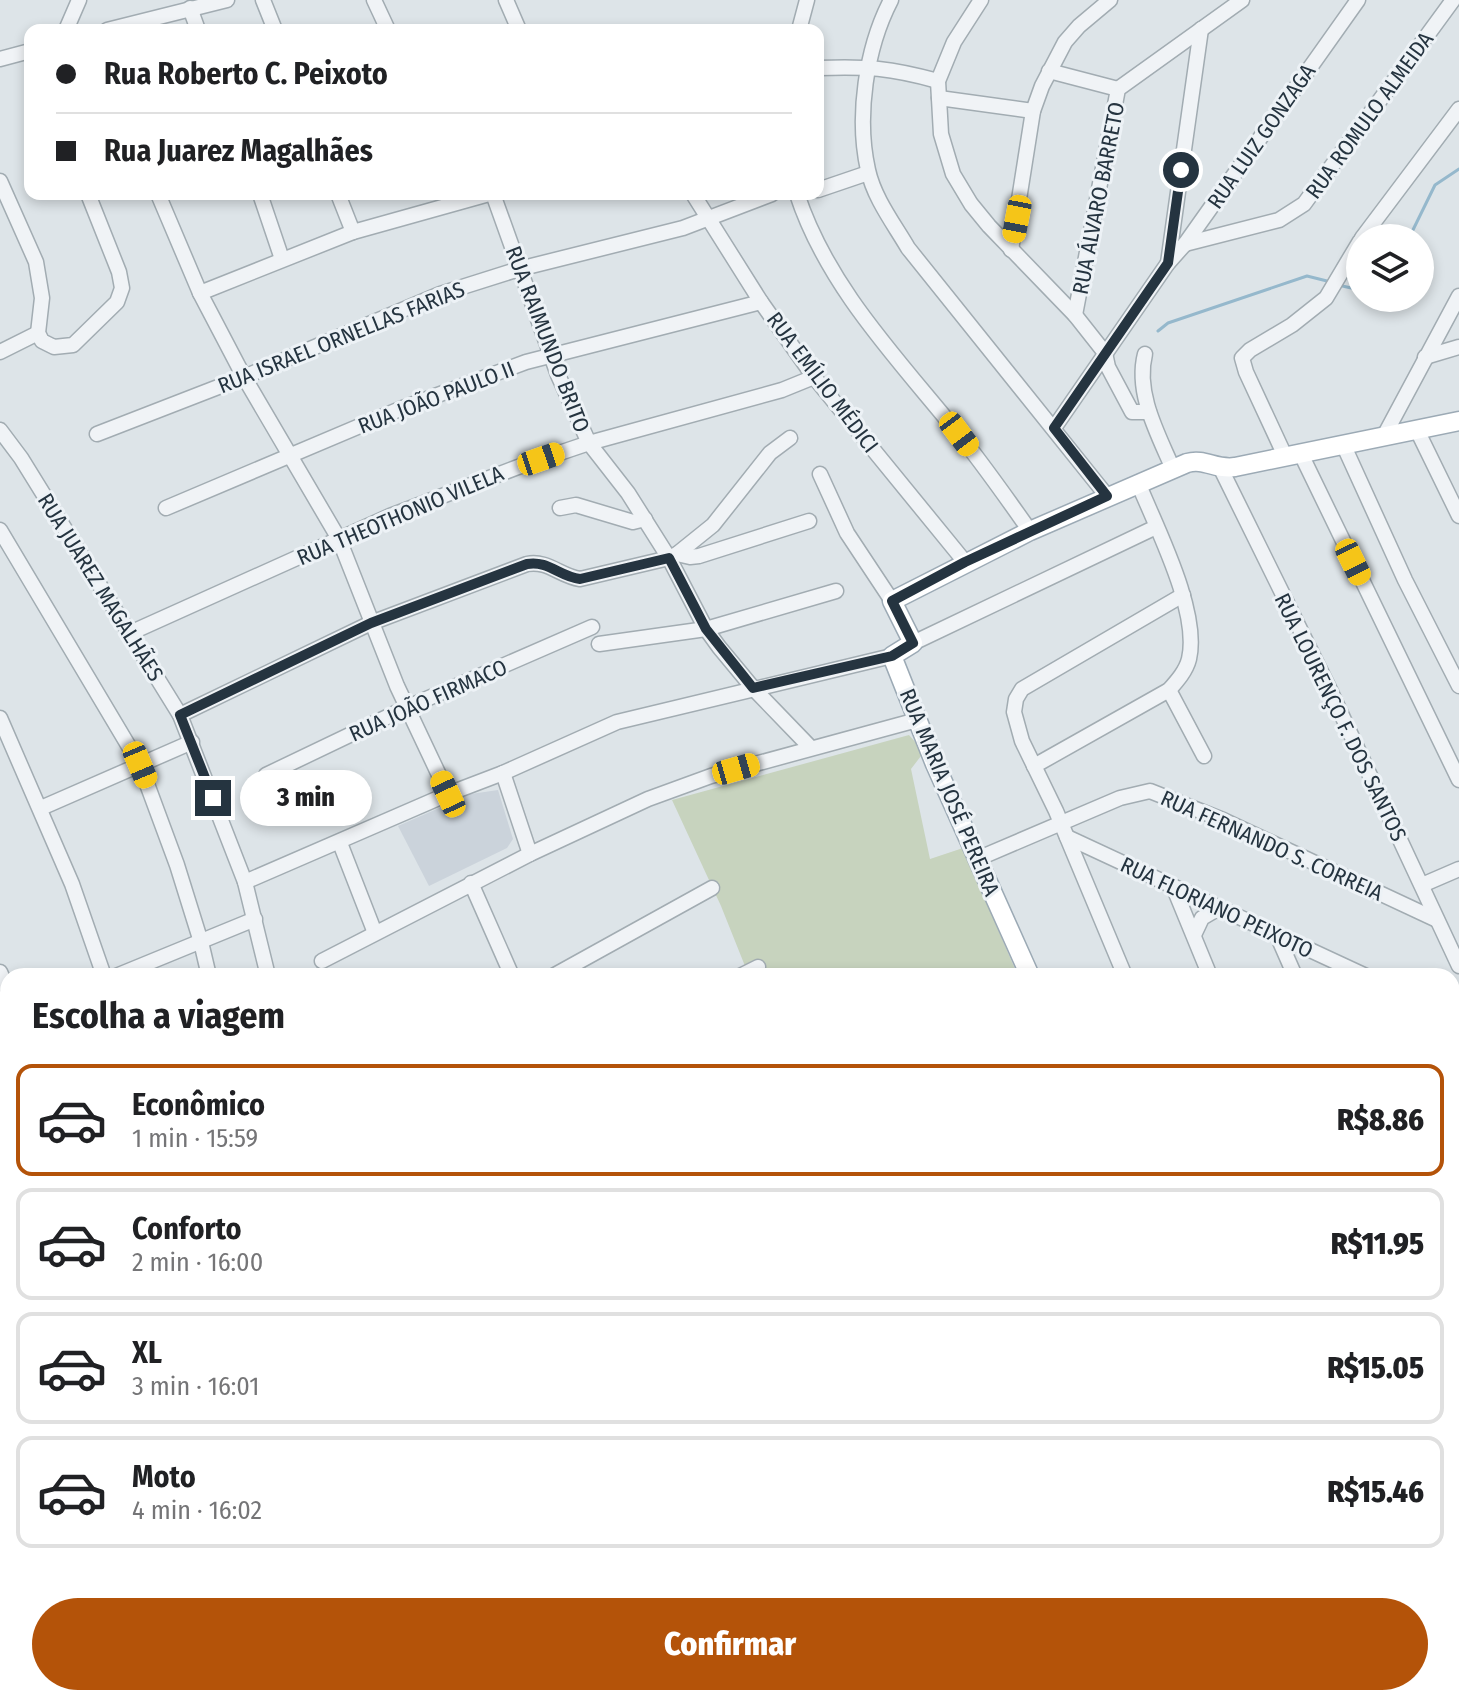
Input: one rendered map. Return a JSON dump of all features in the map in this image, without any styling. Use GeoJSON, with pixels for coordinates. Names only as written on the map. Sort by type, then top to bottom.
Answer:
{"type":"FeatureCollection","features":[{"type":"Feature","properties":{"kind":"main road"},"geometry":{"type":"LineString","coordinates":[[892,656],[913,643],[892,601],[965,562],[1107,496],[1193,461],[1221,469],[1459,421]]}},
{"type":"Feature","properties":{"kind":"main road","name":"RUA MARIA JOSÉ PEREIRA"},"geometry":{"type":"LineString","coordinates":[[892,656],[1026,968]]}},
{"type":"Feature","properties":{"kind":"street"},"geometry":{"type":"LineString","coordinates":[[69,24],[79,0]]}},
{"type":"Feature","properties":{"kind":"street"},"geometry":{"type":"LineString","coordinates":[[153,17],[161,0]]}},
{"type":"Feature","properties":{"kind":"street"},"geometry":{"type":"LineString","coordinates":[[135,24],[227,0]]}},
{"type":"Feature","properties":{"kind":"street"},"geometry":{"type":"LineString","coordinates":[[263,0],[273,24]]}},
{"type":"Feature","properties":{"kind":"street"},"geometry":{"type":"LineString","coordinates":[[374,0],[382,24]]}},
{"type":"Feature","properties":{"kind":"street"},"geometry":{"type":"LineString","coordinates":[[506,0],[516,24]]}},
{"type":"Feature","properties":{"kind":"street"},"geometry":{"type":"LineString","coordinates":[[801,24],[807,0]]}},
{"type":"Feature","properties":{"kind":"street"},"geometry":{"type":"LineString","coordinates":[[891,0],[867,66],[864,141],[868,173],[908,248],[1107,496]]}},
{"type":"Feature","properties":{"kind":"street"},"geometry":{"type":"LineString","coordinates":[[981,0],[954,42],[938,81],[943,142],[953,174],[971,204],[1075,315],[1105,353],[1108,367],[1132,412],[1149,412]]}},
{"type":"Feature","properties":{"kind":"street"},"geometry":{"type":"LineString","coordinates":[[1011,250],[1033,111],[1065,42],[1110,0]]}},
{"type":"Feature","properties":{"kind":"street","name":"RUA ÁLVARO BARRETO"},"geometry":{"type":"LineString","coordinates":[[1075,315],[1118,89],[1242,0]]}},
{"type":"Feature","properties":{"kind":"street","name":"RUA LUIZ GONZAGA"},"geometry":{"type":"LineString","coordinates":[[1054,428],[1168,263],[1185,244],[1358,0]]}},
{"type":"Feature","properties":{"kind":"street","name":"RUA ROMULO ALMEIDA"},"geometry":{"type":"LineString","coordinates":[[1185,244],[1279,220],[1304,204],[1453,0]]}},
{"type":"Feature","properties":{"kind":"street"},"geometry":{"type":"LineString","coordinates":[[190,8],[196,24]]}},
{"type":"Feature","properties":{"kind":"street"},"geometry":{"type":"LineString","coordinates":[[1168,263],[1201,29]]}},
{"type":"Feature","properties":{"kind":"street"},"geometry":{"type":"LineString","coordinates":[[0,59],[24,53]]}},
{"type":"Feature","properties":{"kind":"street"},"geometry":{"type":"LineString","coordinates":[[824,68],[867,66],[938,81]]}},
{"type":"Feature","properties":{"kind":"street"},"geometry":{"type":"LineString","coordinates":[[1049,71],[1118,89]]}},
{"type":"Feature","properties":{"kind":"street"},"geometry":{"type":"LineString","coordinates":[[939,98],[1033,111]]}},
{"type":"Feature","properties":{"kind":"street"},"geometry":{"type":"LineString","coordinates":[[1373,224],[1459,109]]}},
{"type":"Feature","properties":{"kind":"street"},"geometry":{"type":"LineString","coordinates":[[824,188],[868,173]]}},
{"type":"Feature","properties":{"kind":"street"},"geometry":{"type":"LineString","coordinates":[[0,181],[36,262],[42,298],[38,333],[48,345],[73,345],[120,296],[122,280],[90,200]]}},
{"type":"Feature","properties":{"kind":"street"},"geometry":{"type":"LineString","coordinates":[[161,200],[200,293],[244,377],[339,539],[371,623],[448,794]]}},
{"type":"Feature","properties":{"kind":"street"},"geometry":{"type":"LineString","coordinates":[[262,200],[282,259]]}},
{"type":"Feature","properties":{"kind":"street"},"geometry":{"type":"LineString","coordinates":[[340,200],[353,232]]}},
{"type":"Feature","properties":{"kind":"street"},"geometry":{"type":"LineString","coordinates":[[200,293],[353,232],[454,200]]}},
{"type":"Feature","properties":{"kind":"street","name":"RUA RAIMUNDO BRITO"},"geometry":{"type":"LineString","coordinates":[[493,200],[551,355],[589,443],[673,556],[706,629],[753,688],[810,747]]}},
{"type":"Feature","properties":{"kind":"street","name":"RUA EMÍLIO MÉDICI"},"geometry":{"type":"LineString","coordinates":[[697,200],[761,302],[814,377],[965,562]]}},
{"type":"Feature","properties":{"kind":"street","name":"RUA ISRAEL ORNELLAS FARIAS"},"geometry":{"type":"LineString","coordinates":[[97,434],[244,377],[440,294],[519,269],[619,246],[710,219],[757,200]]}},
{"type":"Feature","properties":{"kind":"street"},"geometry":{"type":"LineString","coordinates":[[802,200],[816,246],[844,289],[959,434],[1030,531]]}},
{"type":"Feature","properties":{"kind":"street"},"geometry":{"type":"LineString","coordinates":[[1346,265],[1326,298],[1304,317],[1242,358],[1246,372],[1293,454],[1459,780]]}},
{"type":"Feature","properties":{"kind":"street"},"geometry":{"type":"LineString","coordinates":[[1384,436],[1459,296]]}},
{"type":"Feature","properties":{"kind":"street","name":"RUA JOÃO PAULO II"},"geometry":{"type":"LineString","coordinates":[[166,508],[400,409],[526,362],[761,302]]}},
{"type":"Feature","properties":{"kind":"street"},"geometry":{"type":"LineString","coordinates":[[0,352],[38,333]]}},
{"type":"Feature","properties":{"kind":"street"},"geometry":{"type":"LineString","coordinates":[[1425,357],[1459,347]]}},
{"type":"Feature","properties":{"kind":"street"},"geometry":{"type":"LineString","coordinates":[[1145,354],[1142,372],[1149,412],[1173,469]]}},
{"type":"Feature","properties":{"kind":"street","name":"RUA THEOTHONIO VILELA"},"geometry":{"type":"LineString","coordinates":[[130,633],[339,539],[518,467],[589,443],[782,390],[814,377]]}},
{"type":"Feature","properties":{"kind":"street","name":"RUA JUAREZ MAGALHÃES"},"geometry":{"type":"LineString","coordinates":[[0,430],[21,458],[180,715],[245,882],[266,968]]}},
{"type":"Feature","properties":{"kind":"street"},"geometry":{"type":"LineString","coordinates":[[1417,430],[1459,516]]}},
{"type":"Feature","properties":{"kind":"street"},"geometry":{"type":"LineString","coordinates":[[673,556],[713,525],[764,461],[790,438]]}},
{"type":"Feature","properties":{"kind":"street"},"geometry":{"type":"LineString","coordinates":[[1343,444],[1405,580],[1459,686]]}},
{"type":"Feature","properties":{"kind":"street","name":"RUA LOURENÇO F. DOS SANTOS"},"geometry":{"type":"LineString","coordinates":[[1221,469],[1330,690],[1459,966]]}},
{"type":"Feature","properties":{"kind":"street"},"geometry":{"type":"LineString","coordinates":[[820,474],[847,533],[892,601]]}},
{"type":"Feature","properties":{"kind":"street"},"geometry":{"type":"LineString","coordinates":[[1034,766],[1169,690],[1189,660],[1189,622],[1183,595],[1139,485]]}},
{"type":"Feature","properties":{"kind":"street"},"geometry":{"type":"LineString","coordinates":[[560,508],[583,505],[633,522],[645,519]]}},
{"type":"Feature","properties":{"kind":"street"},"geometry":{"type":"LineString","coordinates":[[180,715],[371,623],[527,564],[546,564],[580,579],[673,556],[699,556],[809,521]]}},
{"type":"Feature","properties":{"kind":"street"},"geometry":{"type":"LineString","coordinates":[[913,643],[1156,527]]}},
{"type":"Feature","properties":{"kind":"street"},"geometry":{"type":"LineString","coordinates":[[0,530],[140,765],[155,798],[207,968]]}},
{"type":"Feature","properties":{"kind":"street"},"geometry":{"type":"LineString","coordinates":[[599,644],[706,629],[836,591]]}},
{"type":"Feature","properties":{"kind":"street"},"geometry":{"type":"LineString","coordinates":[[1122,968],[1061,823],[1022,741],[1014,712],[1016,699],[1022,689],[1183,595]]}},
{"type":"Feature","properties":{"kind":"street","name":"RUA JOÃO FIRMACO"},"geometry":{"type":"LineString","coordinates":[[266,775],[408,707],[592,627]]}},
{"type":"Feature","properties":{"kind":"street"},"geometry":{"type":"LineString","coordinates":[[245,882],[617,722],[892,656]]}},
{"type":"Feature","properties":{"kind":"street"},"geometry":{"type":"LineString","coordinates":[[1169,690],[1204,756]]}},
{"type":"Feature","properties":{"kind":"street"},"geometry":{"type":"LineString","coordinates":[[0,718],[72,884],[101,968]]}},
{"type":"Feature","properties":{"kind":"street"},"geometry":{"type":"LineString","coordinates":[[322,961],[530,854],[677,787],[810,747],[917,720]]}},
{"type":"Feature","properties":{"kind":"street"},"geometry":{"type":"LineString","coordinates":[[41,808],[192,742]]}},
{"type":"Feature","properties":{"kind":"street"},"geometry":{"type":"LineString","coordinates":[[503,773],[530,854]]}},
{"type":"Feature","properties":{"kind":"street","name":"RUA FERNANDO S. CORREIA"},"geometry":{"type":"LineString","coordinates":[[977,859],[1141,791],[1160,793],[1437,920]]}},
{"type":"Feature","properties":{"kind":"street","name":"RUA FLORIANO PEIXOTO"},"geometry":{"type":"LineString","coordinates":[[1067,837],[1349,968]]}},
{"type":"Feature","properties":{"kind":"street"},"geometry":{"type":"LineString","coordinates":[[340,843],[375,933]]}},
{"type":"Feature","properties":{"kind":"street"},"geometry":{"type":"LineString","coordinates":[[1422,885],[1459,869]]}},
{"type":"Feature","properties":{"kind":"street"},"geometry":{"type":"LineString","coordinates":[[471,883],[508,968]]}},
{"type":"Feature","properties":{"kind":"street"},"geometry":{"type":"LineString","coordinates":[[1173,886],[1207,968]]}},
{"type":"Feature","properties":{"kind":"street"},"geometry":{"type":"LineString","coordinates":[[567,968],[712,888]]}},
{"type":"Feature","properties":{"kind":"street"},"geometry":{"type":"LineString","coordinates":[[1194,935],[1202,918],[1219,908]]}},
{"type":"Feature","properties":{"kind":"street"},"geometry":{"type":"LineString","coordinates":[[136,968],[255,919]]}},
{"type":"Feature","properties":{"kind":"street"},"geometry":{"type":"LineString","coordinates":[[1277,935],[1291,968]]}},
{"type":"Feature","properties":{"kind":"shaded area"},"geometry":{"type":"Polygon","coordinates":[[[498,790],[513,839],[507,848],[429,886],[398,826],[471,794],[498,790]]]}},
{"type":"Feature","properties":{"kind":"green space"},"geometry":{"type":"Polygon","coordinates":[[[909,735],[924,752],[911,769],[930,859],[963,848],[1015,968],[746,968],[672,800],[909,735]]]}},
{"type":"Feature","properties":{"kind":"waterway"},"geometry":{"type":"LineString","coordinates":[[1416,224],[1435,185],[1459,169]]}},
{"type":"Feature","properties":{"kind":"waterway"},"geometry":{"type":"LineString","coordinates":[[1158,331],[1168,323],[1307,276],[1331,282]]}},
{"type":"Feature","properties":{"kind":"waterway"},"geometry":{"type":"LineString","coordinates":[[1338,285],[1346,287]]}},
{"type":"Feature","properties":{"kind":"route"},"geometry":{"type":"LineString","coordinates":[[213,798],[180,715],[371,623],[527,564],[539,562],[580,579],[669,558],[706,629],[753,688],[892,656],[913,643],[892,601],[965,562],[1107,496],[1054,428],[1168,263],[1181,170]]}}]}
